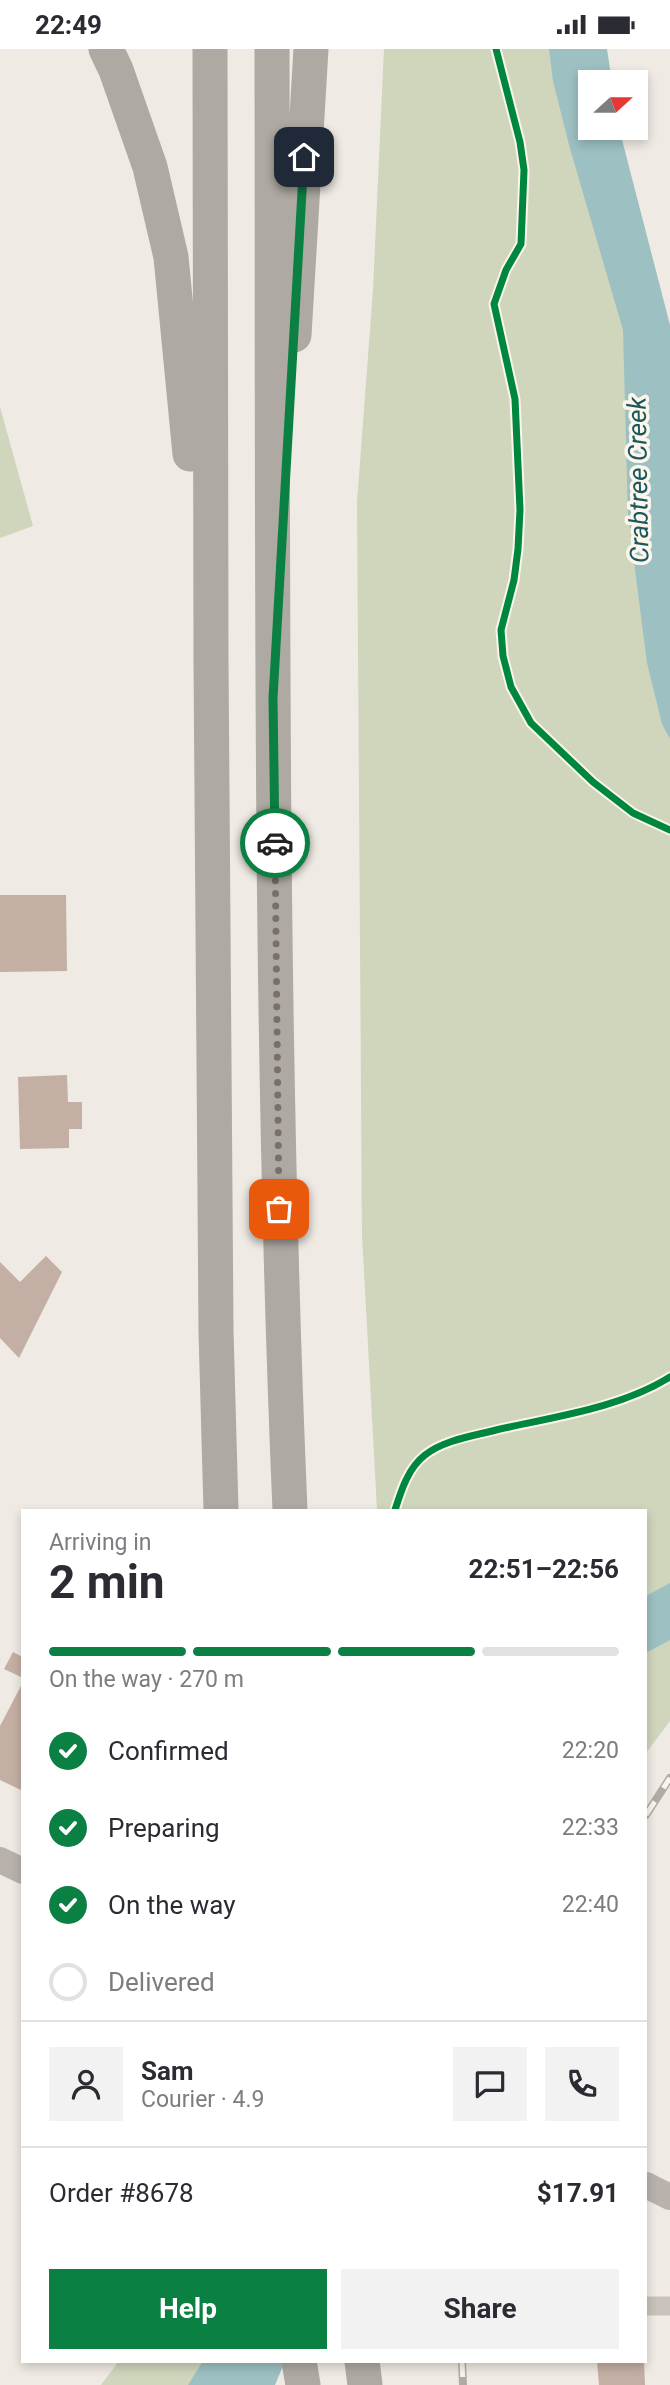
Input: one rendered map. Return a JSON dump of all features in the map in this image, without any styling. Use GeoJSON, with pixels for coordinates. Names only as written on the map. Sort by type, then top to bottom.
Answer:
{"type":"FeatureCollection","features":[{"type":"Feature","properties":{"kind":"highway"},"geometry":{"type":"LineString","coordinates":[[106,49],[150,167],[171,257],[211,659]]}},
{"type":"Feature","properties":{"kind":"highway"},"geometry":{"type":"LineString","coordinates":[[210,49],[211,659],[216,1303],[221,1509]]}},
{"type":"Feature","properties":{"kind":"highway"},"geometry":{"type":"LineString","coordinates":[[272,49],[273,698],[280,1290],[290,1509]]}},
{"type":"Feature","properties":{"kind":"highway"},"geometry":{"type":"LineString","coordinates":[[273,698],[311,49]]}},
{"type":"Feature","properties":{"kind":"highway"},"geometry":{"type":"LineString","coordinates":[[299,2363],[303,2385]]}},
{"type":"Feature","properties":{"kind":"highway"},"geometry":{"type":"LineString","coordinates":[[362,2363],[365,2385]]}},
{"type":"Feature","properties":{"kind":"street"},"geometry":{"type":"LineString","coordinates":[[0,1860],[21,1870]]}},
{"type":"Feature","properties":{"kind":"street"},"geometry":{"type":"LineString","coordinates":[[647,2306],[670,2306]]}},
{"type":"Feature","properties":{"kind":"green space"},"geometry":{"type":"Polygon","coordinates":[[[384,49],[601,49],[594,70],[578,70],[578,140],[614,140],[670,646],[670,1721],[647,1752],[647,1509],[377,1509],[362,1235],[357,502],[373,290],[384,49]]]}},
{"type":"Feature","properties":{"kind":"green space"},"geometry":{"type":"Polygon","coordinates":[[[0,407],[33,526],[0,538],[0,407]]]}},
{"type":"Feature","properties":{"kind":"green space"},"geometry":{"type":"Polygon","coordinates":[[[118,2363],[219,2363],[221,2385],[101,2385],[118,2363]]]}},
{"type":"Feature","properties":{"kind":"water","name":"Crabtree Creek"},"geometry":{"type":"Polygon","coordinates":[[[549,49],[607,49],[610,70],[578,70],[578,140],[622,140],[670,325],[670,739],[662,724],[647,663],[628,515],[623,330],[553,81],[549,49]]]}},
{"type":"Feature","properties":{"kind":"water"},"geometry":{"type":"Polygon","coordinates":[[[670,1583],[670,1640],[647,1652],[647,1595],[670,1583]]]}},
{"type":"Feature","properties":{"kind":"water"},"geometry":{"type":"Polygon","coordinates":[[[202,2363],[284,2363],[275,2385],[188,2385],[202,2363]]]}},
{"type":"Feature","properties":{"kind":"building"},"geometry":{"type":"Polygon","coordinates":[[[0,895],[66,895],[67,971],[0,972],[0,895]]]}},
{"type":"Feature","properties":{"kind":"building"},"geometry":{"type":"Polygon","coordinates":[[[67,1075],[68,1102],[82,1102],[82,1129],[69,1129],[69,1148],[20,1149],[18,1077],[67,1075]]]}},
{"type":"Feature","properties":{"kind":"building"},"geometry":{"type":"Polygon","coordinates":[[[46,1256],[62,1272],[19,1358],[0,1338],[0,1262],[20,1282],[46,1256]]]}},
{"type":"Feature","properties":{"kind":"building"},"geometry":{"type":"Polygon","coordinates":[[[13,1652],[21,1656],[21,1677],[4,1669],[13,1652]]]}},
{"type":"Feature","properties":{"kind":"building"},"geometry":{"type":"Polygon","coordinates":[[[21,1686],[21,1790],[0,1780],[0,1726],[21,1686]]]}},
{"type":"Feature","properties":{"kind":"building"},"geometry":{"type":"Polygon","coordinates":[[[597,2363],[644,2363],[645,2385],[599,2385],[597,2363]]]}},
{"type":"Feature","properties":{"kind":"railway"},"geometry":{"type":"LineString","coordinates":[[647,1813],[670,1778]]}},
{"type":"Feature","properties":{"kind":"railway"},"geometry":{"type":"LineString","coordinates":[[462,2363],[463,2385]]}},
{"type":"Feature","properties":{"kind":"cycle path"},"geometry":{"type":"LineString","coordinates":[[496,49],[520,142],[524,170],[521,244],[506,270],[494,304],[515,399],[520,510],[514,580],[501,630],[503,656],[511,687],[531,723],[593,782],[633,813],[670,830]]}},
{"type":"Feature","properties":{"kind":"cycle path"},"geometry":{"type":"LineString","coordinates":[[395,1509],[414,1466],[425,1455],[441,1446],[468,1437],[608,1404],[651,1388],[670,1377]]}},
{"type":"Feature","properties":{"kind":"way so far"},"geometry":{"type":"LineString","coordinates":[[275,843],[279,1209]]}},
{"type":"Feature","properties":{"kind":"route"},"geometry":{"type":"LineString","coordinates":[[275,843],[273,698],[304,157]]}}]}
